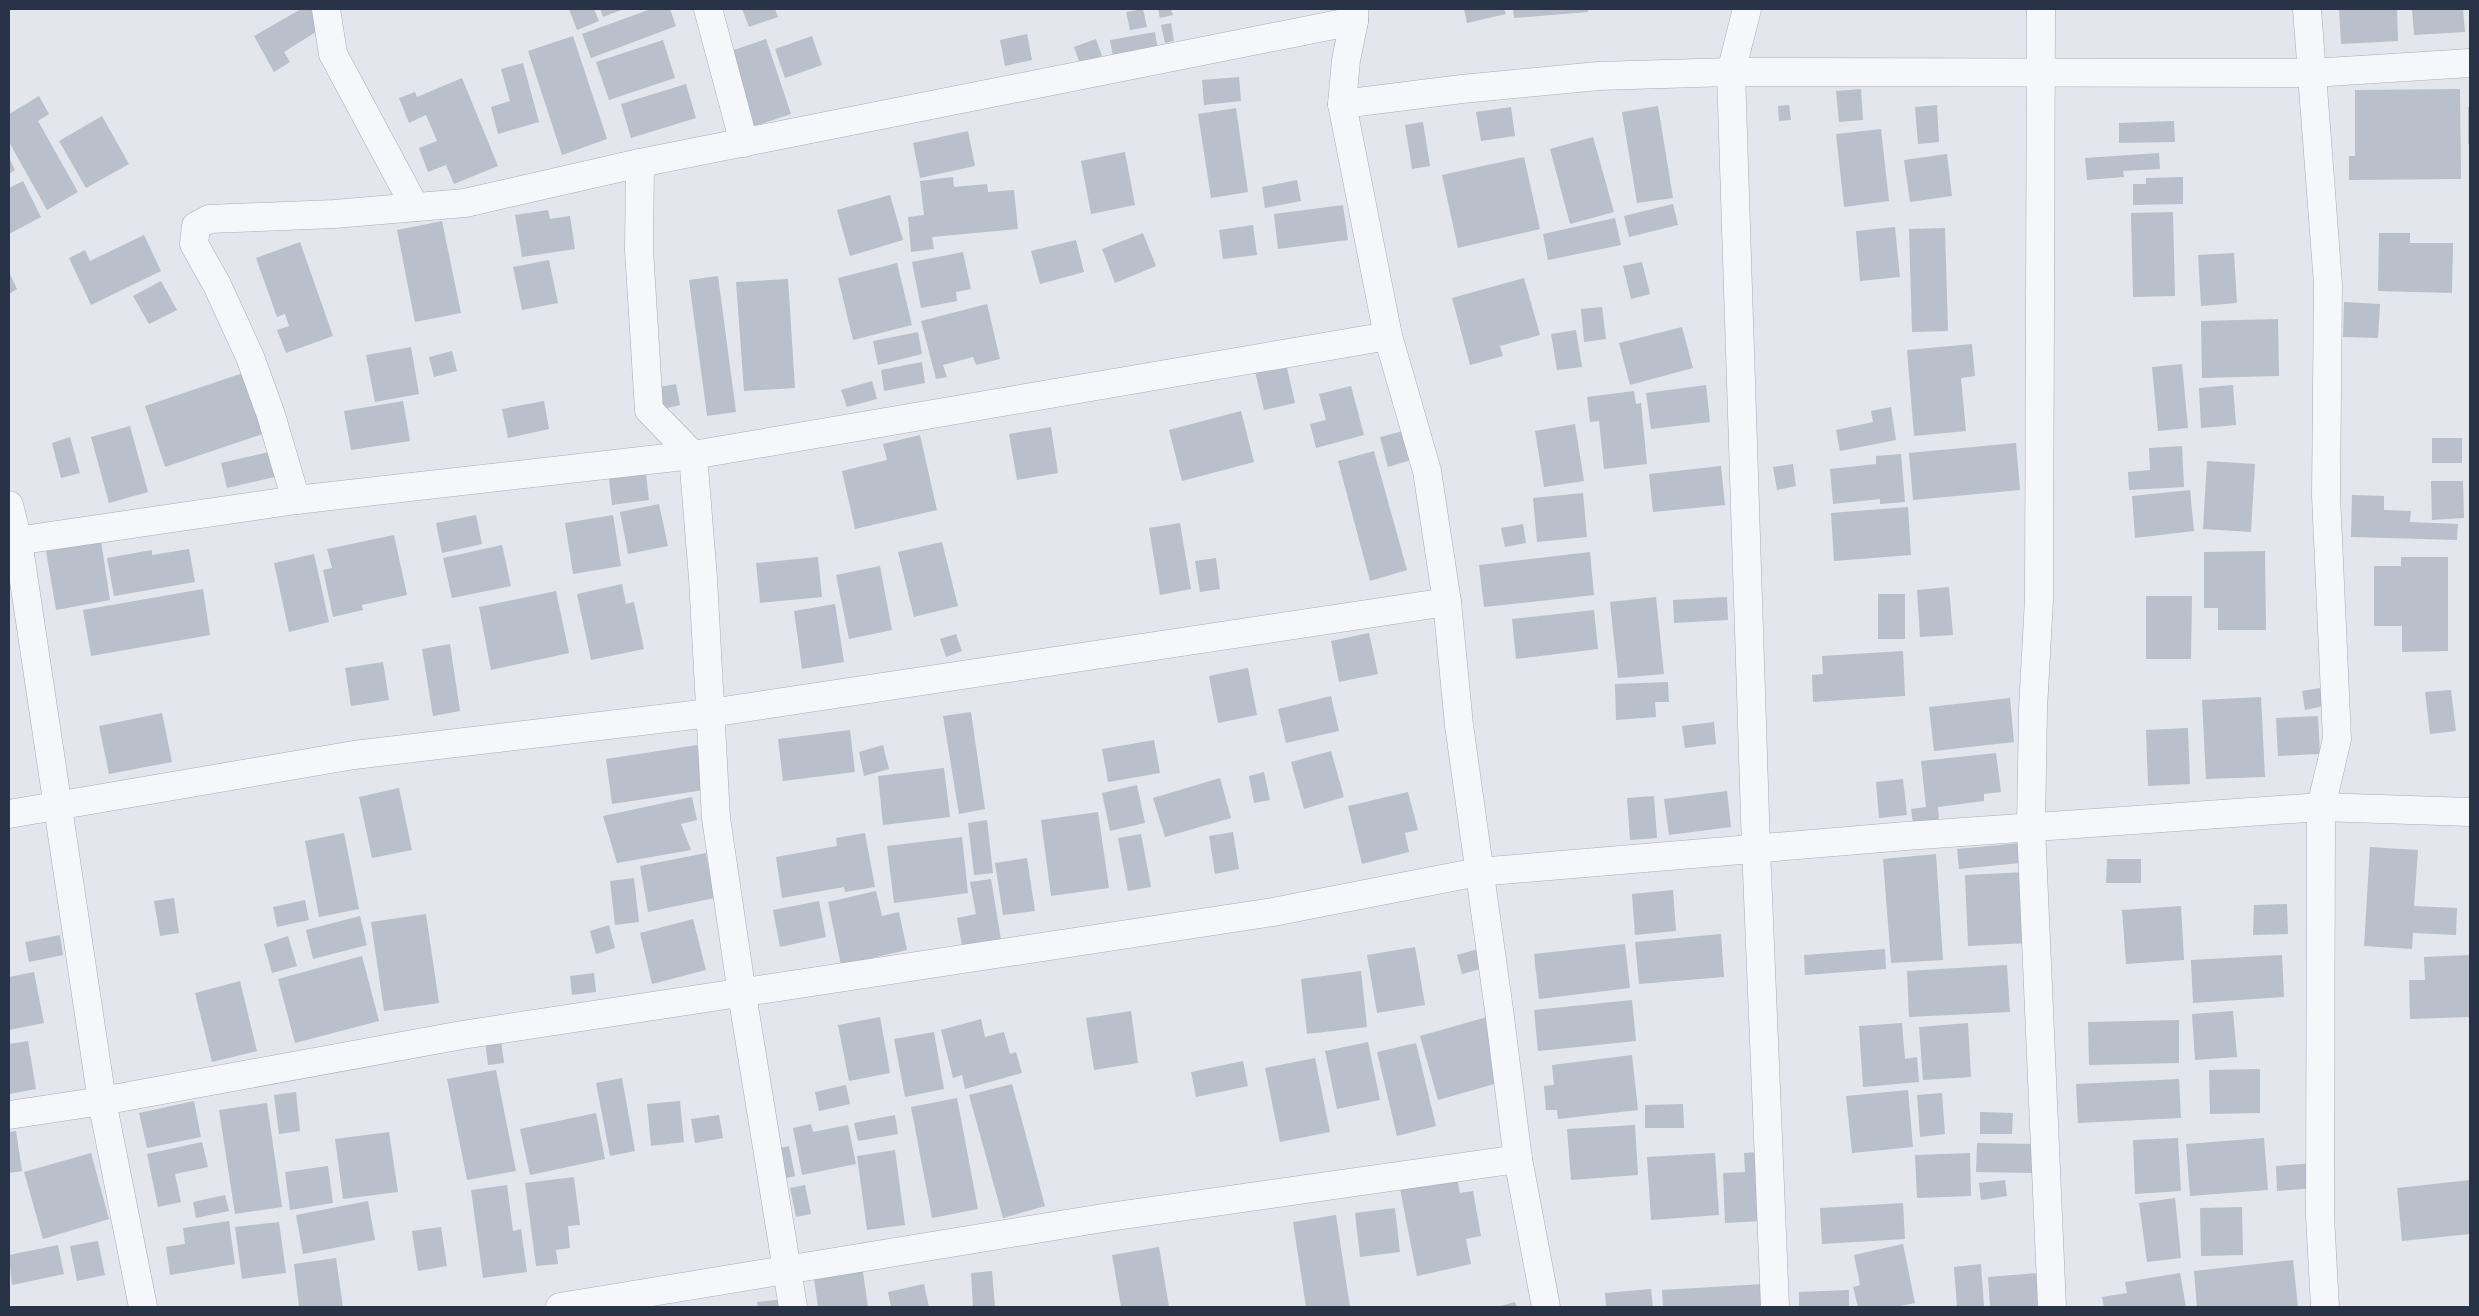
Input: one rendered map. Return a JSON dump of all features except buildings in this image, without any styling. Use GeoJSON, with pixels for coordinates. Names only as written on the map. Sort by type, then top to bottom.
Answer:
{"type":"FeatureCollection","features":[{"type":"Feature","properties":{"kind":"street"},"geometry":{"type":"LineString","coordinates":[[326,9],[333,54],[415,207]]}},
{"type":"Feature","properties":{"kind":"street"},"geometry":{"type":"LineString","coordinates":[[708,9],[744,143]]}},
{"type":"Feature","properties":{"kind":"street"},"geometry":{"type":"LineString","coordinates":[[1747,9],[1732,72],[1756,848],[1775,1307]]}},
{"type":"Feature","properties":{"kind":"street"},"geometry":{"type":"LineString","coordinates":[[2041,9],[2038,600],[2033,709],[2031,827],[2052,1307]]}},
{"type":"Feature","properties":{"kind":"street"},"geometry":{"type":"LineString","coordinates":[[2307,9],[2328,284],[2326,495],[2337,739],[2321,807],[2320,1216],[2325,1307]]}},
{"type":"Feature","properties":{"kind":"street"},"geometry":{"type":"LineString","coordinates":[[296,500],[272,415],[250,357],[217,285],[194,244],[196,226],[209,219],[334,214],[465,203],[640,163],[744,143],[1354,15],[1346,60],[1342,104],[1388,336],[1427,471],[1447,602],[1459,725],[1518,1159],[1546,1307]]}},
{"type":"Feature","properties":{"kind":"street"},"geometry":{"type":"LineString","coordinates":[[1342,104],[1462,89],[1598,76],[1732,72],[2312,73],[2470,63]]}},
{"type":"Feature","properties":{"kind":"street"},"geometry":{"type":"LineString","coordinates":[[640,163],[639,250],[649,410],[693,455],[703,578],[716,818],[786,1270],[794,1307]]}},
{"type":"Feature","properties":{"kind":"street"},"geometry":{"type":"LineString","coordinates":[[13,541],[296,500],[693,455],[1388,336]]}},
{"type":"Feature","properties":{"kind":"street"},"geometry":{"type":"LineString","coordinates":[[9,505],[13,541],[58,805],[102,1101],[143,1307]]}},
{"type":"Feature","properties":{"kind":"street"},"geometry":{"type":"LineString","coordinates":[[9,814],[354,755],[710,713],[1447,602]]}},
{"type":"Feature","properties":{"kind":"street"},"geometry":{"type":"LineString","coordinates":[[9,1115],[102,1101],[462,1035],[1273,912],[1478,872],[1756,848],[2321,807],[2470,812]]}},
{"type":"Feature","properties":{"kind":"street"},"geometry":{"type":"LineString","coordinates":[[560,1307],[1109,1217],[1518,1159]]}}]}
